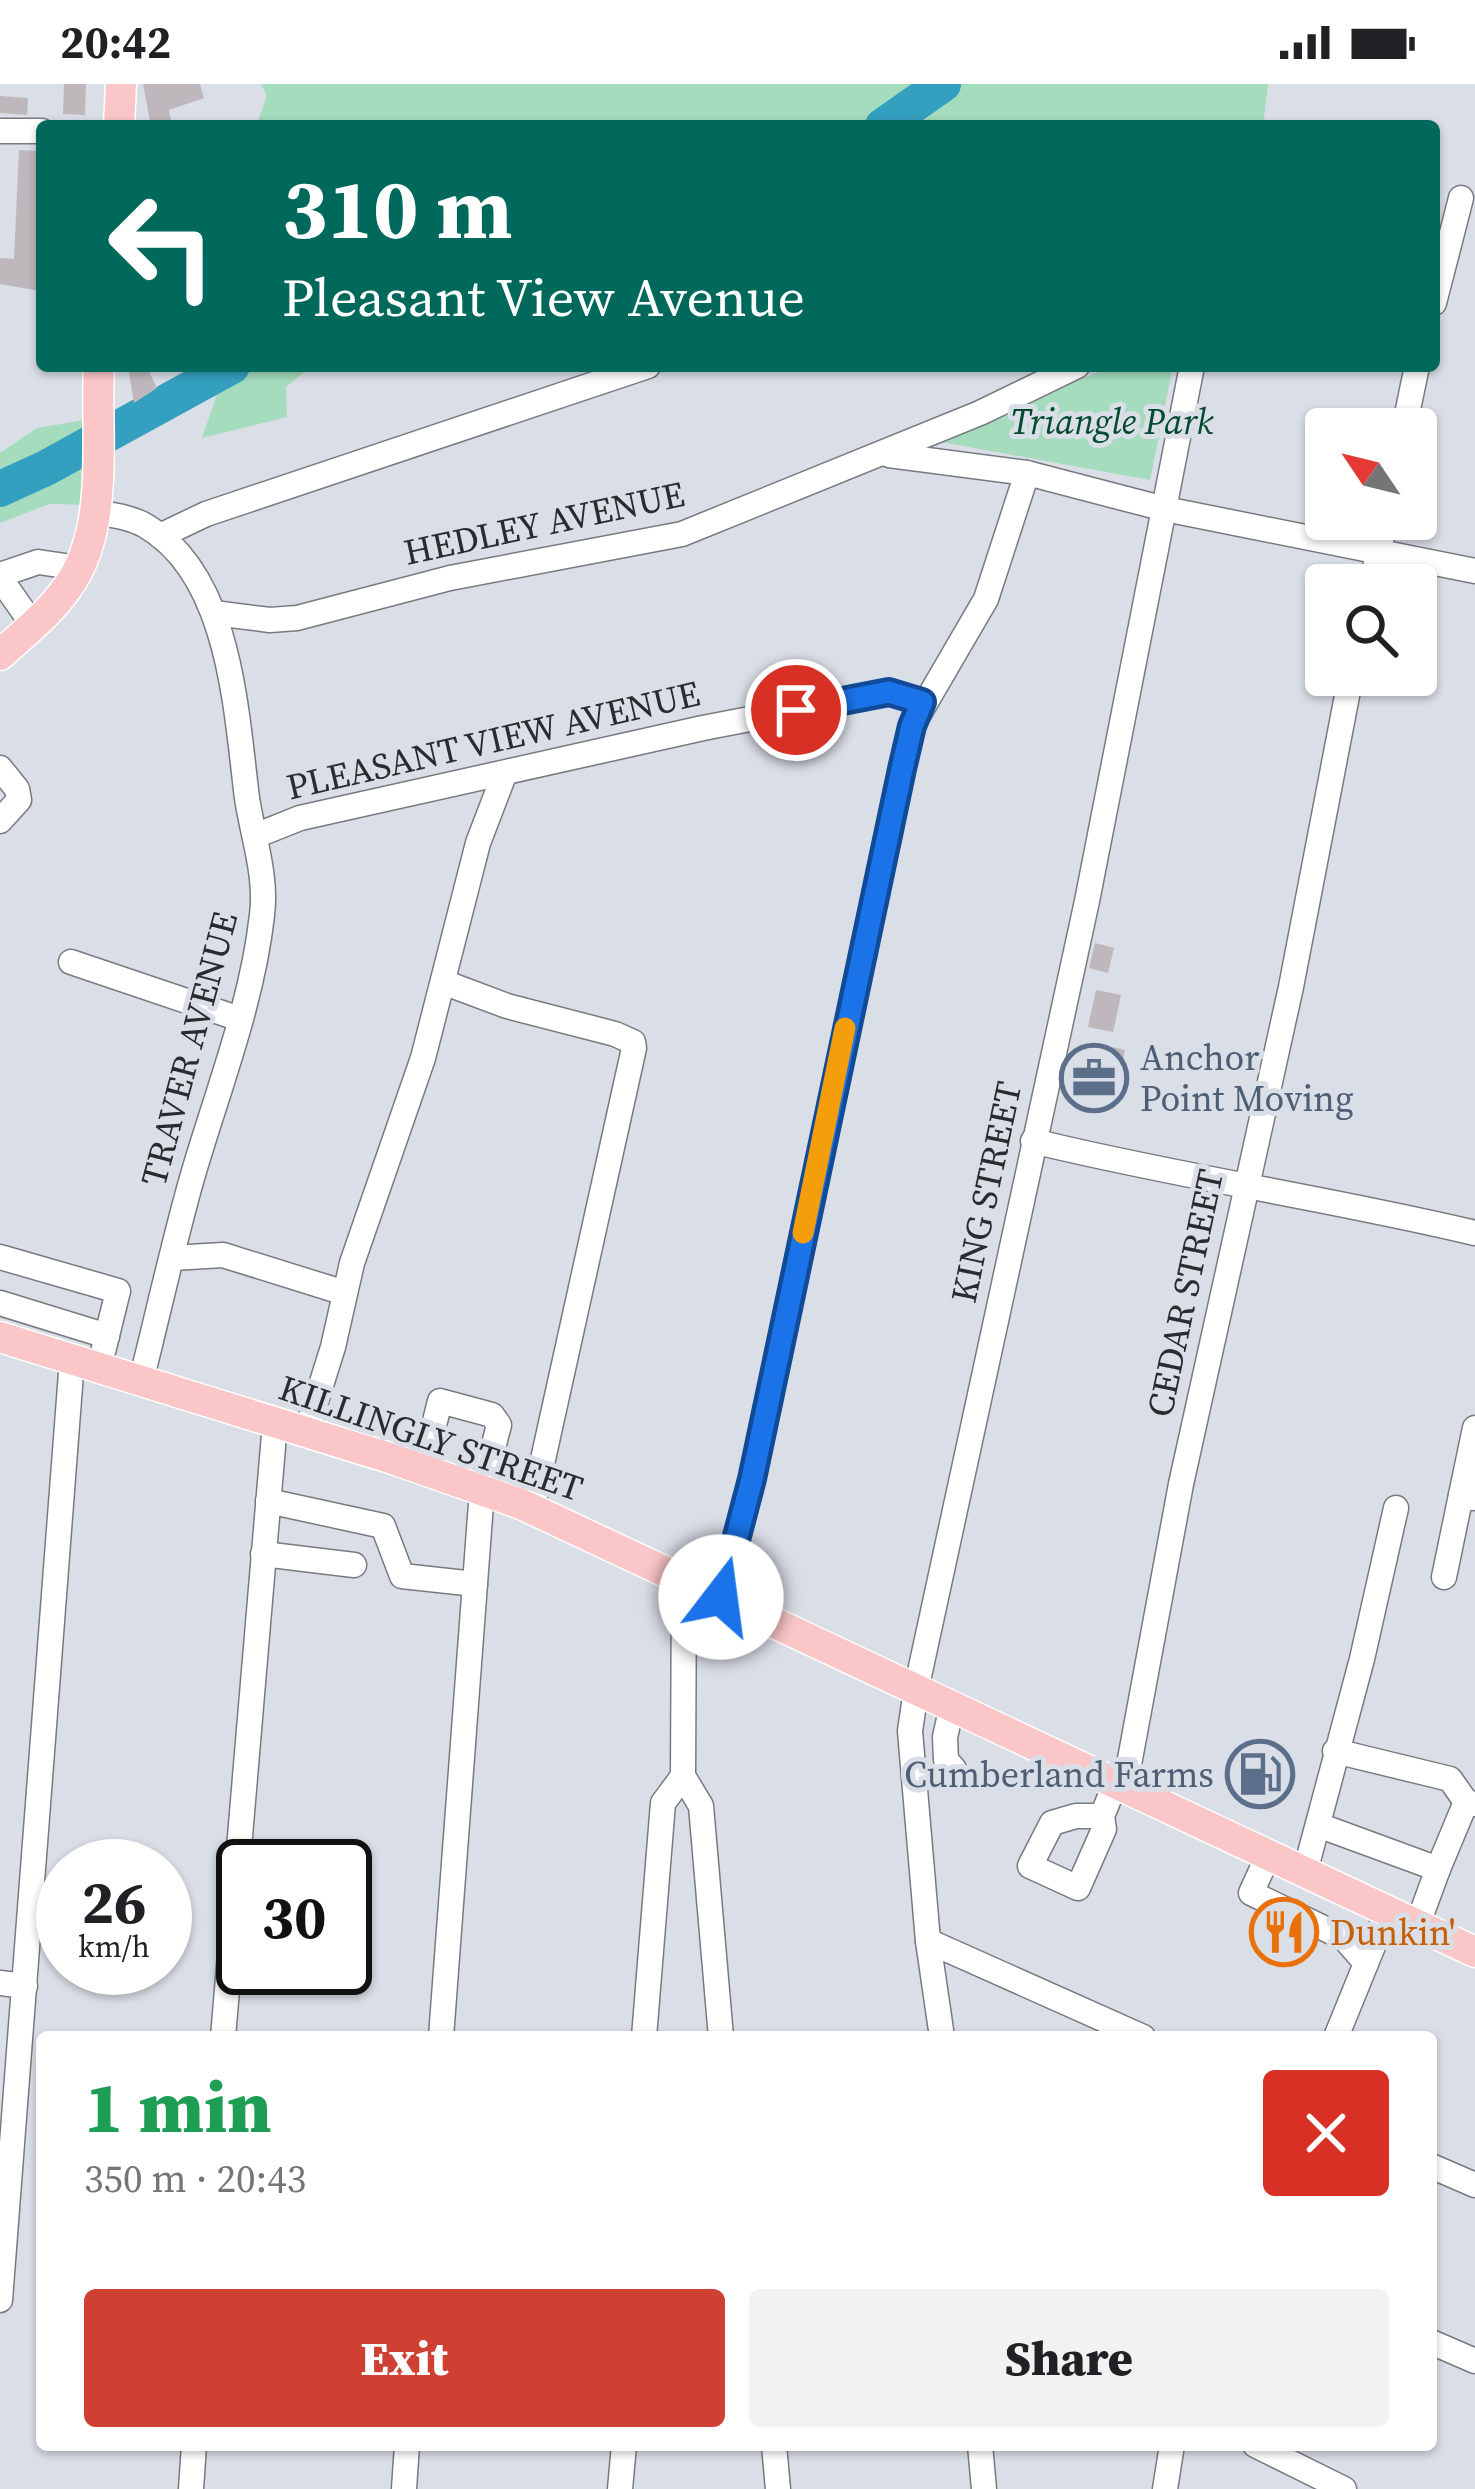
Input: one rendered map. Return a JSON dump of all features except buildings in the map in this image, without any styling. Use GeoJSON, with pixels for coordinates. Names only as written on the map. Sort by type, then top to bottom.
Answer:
{"type":"FeatureCollection","features":[{"type":"Feature","properties":{"kind":"main road"},"geometry":{"type":"LineString","coordinates":[[118,120],[121,84]]}},
{"type":"Feature","properties":{"kind":"main road"},"geometry":{"type":"LineString","coordinates":[[0,656],[68,587],[79,568],[95,501],[99,372]]}},
{"type":"Feature","properties":{"kind":"main road","name":"KILLINGLY STREET"},"geometry":{"type":"LineString","coordinates":[[0,1336],[532,1509],[1475,1952]]}},
{"type":"Feature","properties":{"kind":"street"},"geometry":{"type":"LineString","coordinates":[[0,131],[36,131]]}},
{"type":"Feature","properties":{"kind":"street"},"geometry":{"type":"LineString","coordinates":[[1440,207],[1468,195]]}},
{"type":"Feature","properties":{"kind":"street"},"geometry":{"type":"LineString","coordinates":[[1440,284],[1468,195]]}},
{"type":"Feature","properties":{"kind":"street"},"geometry":{"type":"LineString","coordinates":[[95,501],[160,536],[206,514],[631,372]]}},
{"type":"Feature","properties":{"kind":"street","name":"HEDLEY AVENUE"},"geometry":{"type":"LineString","coordinates":[[214,613],[270,620],[297,618],[450,578],[682,534],[980,413],[1065,372]]}},
{"type":"Feature","properties":{"kind":"street","name":"KING STREET"},"geometry":{"type":"LineString","coordinates":[[941,2031],[928,1941],[910,1730],[916,1690],[1087,901],[1191,372]]}},
{"type":"Feature","properties":{"kind":"street"},"geometry":{"type":"LineString","coordinates":[[1408,408],[1416,372]]}},
{"type":"Feature","properties":{"kind":"street"},"geometry":{"type":"LineString","coordinates":[[880,454],[1027,473],[1165,509],[1475,572]]}},
{"type":"Feature","properties":{"kind":"street"},"geometry":{"type":"LineString","coordinates":[[721,1597],[761,1437],[912,726],[986,599],[1027,473]]}},
{"type":"Feature","properties":{"kind":"street","name":"TRAVER AVENUE"},"geometry":{"type":"LineString","coordinates":[[142,1382],[240,1018],[263,910],[263,874],[225,642],[200,587],[160,536]]}},
{"type":"Feature","properties":{"kind":"street"},"geometry":{"type":"LineString","coordinates":[[1376,564],[1381,540]]}},
{"type":"Feature","properties":{"kind":"street"},"geometry":{"type":"LineString","coordinates":[[33,625],[0,577],[38,562],[79,568]]}},
{"type":"Feature","properties":{"kind":"street","name":"PLEASANT VIEW AVENUE"},"geometry":{"type":"LineString","coordinates":[[255,836],[300,818],[703,728],[889,692],[922,702]]}},
{"type":"Feature","properties":{"kind":"street","name":"CEDAR STREET"},"geometry":{"type":"LineString","coordinates":[[1102,1816],[1121,1784],[1180,1484],[1291,987],[1347,696]]}},
{"type":"Feature","properties":{"kind":"street"},"geometry":{"type":"LineString","coordinates":[[0,768],[17,789],[19,800],[0,821]]}},
{"type":"Feature","properties":{"kind":"street"},"geometry":{"type":"LineString","coordinates":[[306,1433],[345,1293],[423,1058],[478,843],[504,775]]}},
{"type":"Feature","properties":{"kind":"street"},"geometry":{"type":"LineString","coordinates":[[71,962],[240,1018]]}},
{"type":"Feature","properties":{"kind":"street"},"geometry":{"type":"LineString","coordinates":[[443,982],[507,1006],[633,1042],[532,1509]]}},
{"type":"Feature","properties":{"kind":"street"},"geometry":{"type":"LineString","coordinates":[[1033,1141],[1143,1168],[1419,1218],[1475,1233]]}},
{"type":"Feature","properties":{"kind":"street"},"geometry":{"type":"LineString","coordinates":[[172,1258],[223,1256],[345,1293]]}},
{"type":"Feature","properties":{"kind":"street"},"geometry":{"type":"LineString","coordinates":[[0,1257],[118,1292],[107,1336],[86,1364],[13,1984],[0,2300]]}},
{"type":"Feature","properties":{"kind":"street"},"geometry":{"type":"LineString","coordinates":[[0,1303],[107,1336]]}},
{"type":"Feature","properties":{"kind":"street"},"geometry":{"type":"LineString","coordinates":[[423,1470],[440,1401],[492,1415],[499,1425],[482,1490],[441,2031]]}},
{"type":"Feature","properties":{"kind":"street"},"geometry":{"type":"LineString","coordinates":[[223,2031],[275,1423]]}},
{"type":"Feature","properties":{"kind":"street"},"geometry":{"type":"LineString","coordinates":[[1444,1577],[1468,1497],[1475,1428]]}},
{"type":"Feature","properties":{"kind":"street"},"geometry":{"type":"LineString","coordinates":[[268,1501],[383,1526],[402,1576],[475,1584]]}},
{"type":"Feature","properties":{"kind":"street"},"geometry":{"type":"LineString","coordinates":[[1305,1872],[1362,1659],[1396,1508]]}},
{"type":"Feature","properties":{"kind":"street"},"geometry":{"type":"LineString","coordinates":[[263,1554],[355,1565]]}},
{"type":"Feature","properties":{"kind":"street"},"geometry":{"type":"LineString","coordinates":[[684,1580],[683,1776],[701,1806],[721,2031]]}},
{"type":"Feature","properties":{"kind":"street"},"geometry":{"type":"LineString","coordinates":[[952,1706],[945,1737],[946,1760],[954,1769]]}},
{"type":"Feature","properties":{"kind":"street"},"geometry":{"type":"LineString","coordinates":[[1335,1751],[1450,1779],[1471,1803],[1438,1869],[1417,1926]]}},
{"type":"Feature","properties":{"kind":"street"},"geometry":{"type":"LineString","coordinates":[[644,2031],[663,1803],[683,1776]]}},
{"type":"Feature","properties":{"kind":"street"},"geometry":{"type":"LineString","coordinates":[[1318,1825],[1438,1869]]}},
{"type":"Feature","properties":{"kind":"street"},"geometry":{"type":"LineString","coordinates":[[1268,1856],[1251,1893],[1344,1938],[1366,1963]]}},
{"type":"Feature","properties":{"kind":"street"},"geometry":{"type":"LineString","coordinates":[[1338,2031],[1387,1912]]}},
{"type":"Feature","properties":{"kind":"street"},"geometry":{"type":"LineString","coordinates":[[928,1941],[1130,2031]]}},
{"type":"Feature","properties":{"kind":"street"},"geometry":{"type":"LineString","coordinates":[[1437,2169],[1475,2186]]}},
{"type":"Feature","properties":{"kind":"street"},"geometry":{"type":"LineString","coordinates":[[1437,2345],[1475,2361]]}},
{"type":"Feature","properties":{"kind":"street"},"geometry":{"type":"LineString","coordinates":[[191,2489],[194,2451]]}},
{"type":"Feature","properties":{"kind":"street"},"geometry":{"type":"LineString","coordinates":[[404,2489],[407,2451]]}},
{"type":"Feature","properties":{"kind":"street"},"geometry":{"type":"LineString","coordinates":[[620,2489],[623,2451]]}},
{"type":"Feature","properties":{"kind":"street"},"geometry":{"type":"LineString","coordinates":[[775,2451],[778,2489]]}},
{"type":"Feature","properties":{"kind":"street"},"geometry":{"type":"LineString","coordinates":[[981,2451],[984,2489]]}},
{"type":"Feature","properties":{"kind":"street"},"geometry":{"type":"LineString","coordinates":[[1166,2489],[1171,2451]]}},
{"type":"Feature","properties":{"kind":"street"},"geometry":{"type":"LineString","coordinates":[[1267,2451],[1344,2489]]}},
{"type":"Feature","properties":{"kind":"green space"},"geometry":{"type":"Polygon","coordinates":[[[261,84],[1268,84],[1264,120],[258,120],[267,96],[261,84]]]}},
{"type":"Feature","properties":{"kind":"green space"},"geometry":{"type":"Polygon","coordinates":[[[225,372],[304,372],[286,387],[287,417],[202,438],[225,372]]]}},
{"type":"Feature","properties":{"kind":"green space","name":"Triangle Park"},"geometry":{"type":"Polygon","coordinates":[[[1098,372],[1172,372],[1150,480],[936,441],[1098,372]]]}},
{"type":"Feature","properties":{"kind":"green space"},"geometry":{"type":"Polygon","coordinates":[[[97,418],[101,505],[49,504],[0,523],[0,453],[37,428],[97,418]]]}},
{"type":"Feature","properties":{"kind":"waterway"},"geometry":{"type":"LineString","coordinates":[[892,120],[943,84]]}},
{"type":"Feature","properties":{"kind":"waterway"},"geometry":{"type":"LineString","coordinates":[[0,489],[221,372]]}},
{"type":"Feature","properties":{"kind":"slow traffic"},"geometry":{"type":"LineString","coordinates":[[803,1233],[845,1028]]}},
{"type":"Feature","properties":{"kind":"place","name":"Anchor Point Moving"},"geometry":{"type":"Point","coordinates":[1094,1078]}},
{"type":"Feature","properties":{"kind":"place","name":"Cumberland Farms"},"geometry":{"type":"Point","coordinates":[1260,1774]}},
{"type":"Feature","properties":{"kind":"place","name":"Dunkin'"},"geometry":{"type":"Point","coordinates":[1284,1932]}},
{"type":"Feature","properties":{"kind":"route"},"geometry":{"type":"LineString","coordinates":[[721,1597],[752,1479],[902,769],[922,702],[889,692],[796,710]]}}]}
